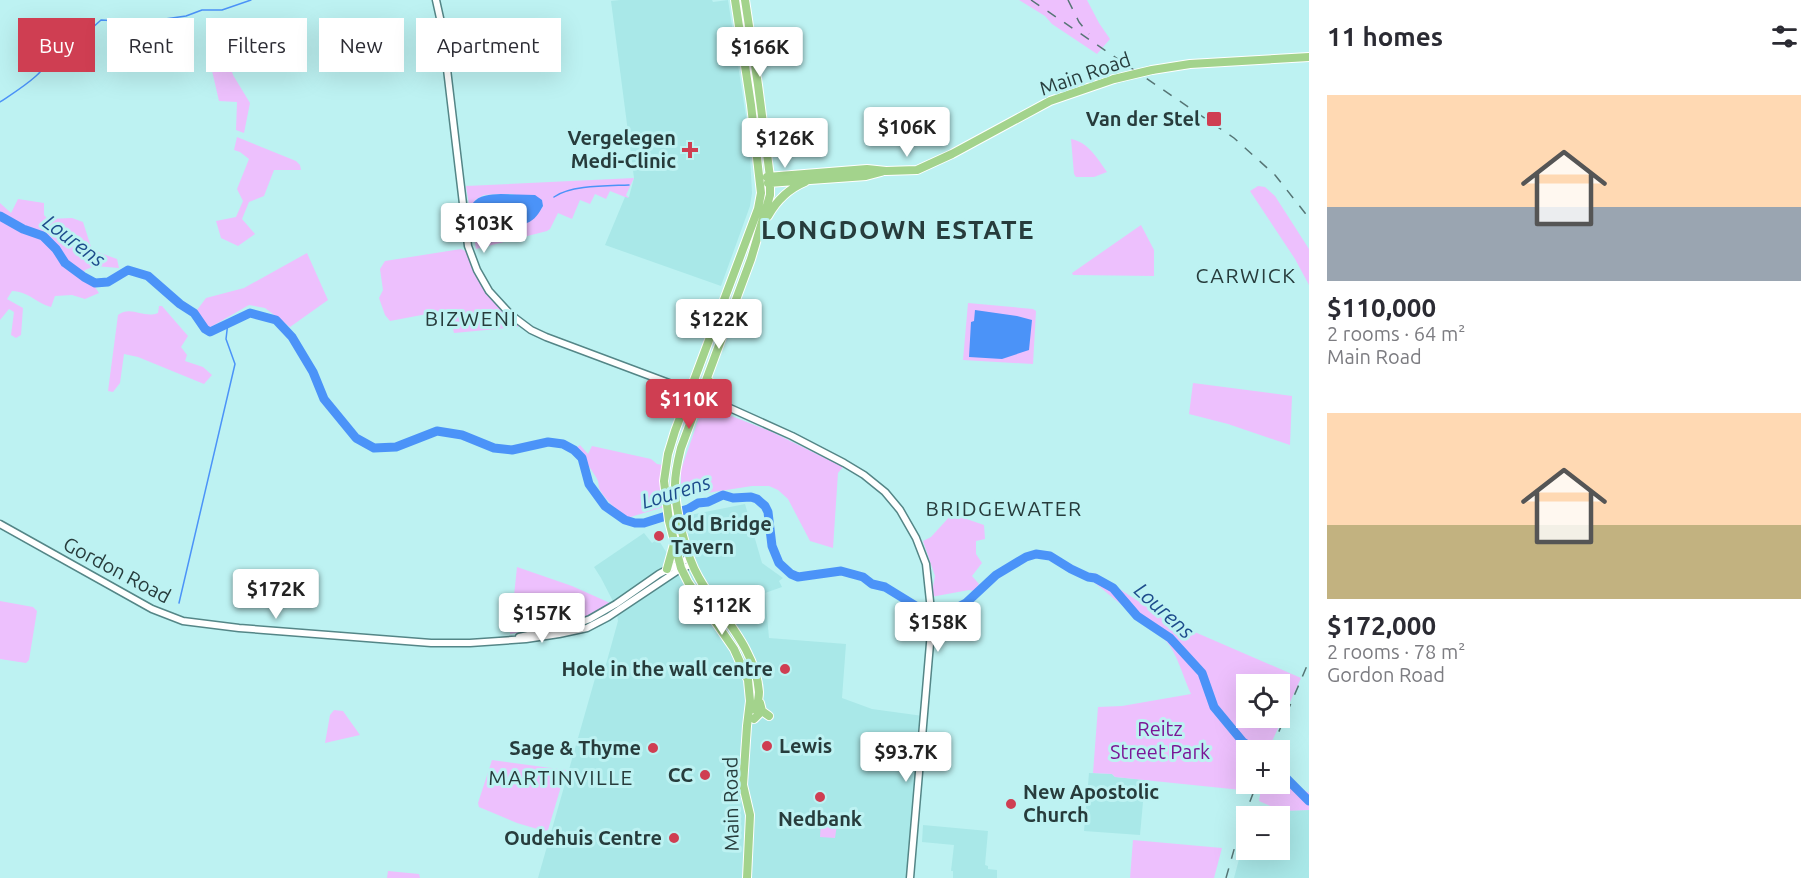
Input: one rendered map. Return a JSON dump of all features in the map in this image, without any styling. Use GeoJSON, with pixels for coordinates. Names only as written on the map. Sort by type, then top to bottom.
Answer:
{"type":"FeatureCollection","features":[{"type":"Feature","properties":{"kind":"main road"},"geometry":{"type":"LineString","coordinates":[[735,0],[760,180]]}},
{"type":"Feature","properties":{"kind":"main road"},"geometry":{"type":"LineString","coordinates":[[745,0],[770,180]]}},
{"type":"Feature","properties":{"kind":"main road","name":"Main Road"},"geometry":{"type":"LineString","coordinates":[[770,180],[867,169],[917,170],[1050,101],[1113,79],[1190,64],[1309,57]]}},
{"type":"Feature","properties":{"kind":"main road","name":"Main Road"},"geometry":{"type":"LineString","coordinates":[[752,714],[748,680],[741,661],[688,582],[681,566],[665,500],[664,481],[668,454],[758,208],[761,193],[760,180],[866,176],[886,171]]}},
{"type":"Feature","properties":{"kind":"main road"},"geometry":{"type":"LineString","coordinates":[[761,227],[782,196],[794,187],[812,179]]}},
{"type":"Feature","properties":{"kind":"main road","name":"Main Road"},"geometry":{"type":"LineString","coordinates":[[747,876],[750,815],[743,785],[747,734],[759,695],[754,670],[748,655],[708,593],[691,561],[675,485],[678,460],[761,227],[770,195],[770,180]]}},
{"type":"Feature","properties":{"kind":"main road"},"geometry":{"type":"LineString","coordinates":[[711,368],[708,386],[712,396],[719,403]]}},
{"type":"Feature","properties":{"kind":"main road"},"geometry":{"type":"LineString","coordinates":[[667,569],[674,542]]}},
{"type":"Feature","properties":{"kind":"main road"},"geometry":{"type":"LineString","coordinates":[[759,695],[761,708],[769,716]]}},
{"type":"Feature","properties":{"kind":"street"},"geometry":{"type":"LineString","coordinates":[[436,0],[442,27],[468,246],[477,270],[489,291],[511,315],[531,330],[701,395],[844,462],[885,492],[906,518],[921,549],[929,578],[930,594],[927,685],[910,878]]}},
{"type":"Feature","properties":{"kind":"street","name":"Gordon Road"},"geometry":{"type":"LineString","coordinates":[[0,524],[152,609],[183,621],[269,631],[431,643],[526,639],[587,628],[608,617],[691,561]]}},
{"type":"Feature","properties":{"kind":"street","name":"Gordon Road"},"geometry":{"type":"LineString","coordinates":[[512,639],[590,620],[667,569],[681,566]]}},
{"type":"Feature","properties":{"kind":"shaded area","name":"Vergelegen Medi-Clinic"},"geometry":{"type":"Polygon","coordinates":[[[712,0],[713,2],[728,0],[749,136],[752,193],[750,206],[721,286],[605,245],[625,197],[629,197],[634,178],[611,1],[712,0]]]}},
{"type":"Feature","properties":{"kind":"shaded area"},"geometry":{"type":"Polygon","coordinates":[[[745,504],[762,563],[783,578],[779,581],[782,587],[765,593],[769,638],[846,644],[842,698],[872,709],[923,716],[909,878],[538,878],[598,668],[605,668],[618,621],[616,607],[594,567],[644,533],[652,543],[658,539],[676,568],[686,568],[675,518],[745,504]]]}},
{"type":"Feature","properties":{"kind":"shaded area"},"geometry":{"type":"Polygon","coordinates":[[[1089,773],[1112,774],[1115,777],[1145,780],[1140,835],[1084,831],[1089,773]]]}},
{"type":"Feature","properties":{"kind":"shaded area"},"geometry":{"type":"Polygon","coordinates":[[[1309,810],[1309,878],[1234,878],[1239,860],[1290,860],[1290,811],[1309,810]]]}},
{"type":"Feature","properties":{"kind":"shaded area"},"geometry":{"type":"Polygon","coordinates":[[[923,825],[988,831],[985,865],[988,869],[997,870],[997,878],[953,878],[953,871],[951,871],[954,845],[922,842],[923,825]]]}},
{"type":"Feature","properties":{"kind":"green space"},"geometry":{"type":"Polygon","coordinates":[[[1019,0],[1087,0],[1110,39],[1097,54],[1019,0]]]}},
{"type":"Feature","properties":{"kind":"green space"},"geometry":{"type":"Polygon","coordinates":[[[212,72],[232,72],[250,103],[244,133],[236,130],[237,102],[219,101],[212,72]]]}},
{"type":"Feature","properties":{"kind":"green space"},"geometry":{"type":"Polygon","coordinates":[[[237,137],[296,161],[301,170],[274,170],[264,196],[249,202],[242,219],[255,234],[238,246],[221,238],[216,221],[236,217],[243,201],[237,189],[249,159],[234,150],[237,137]]]}},
{"type":"Feature","properties":{"kind":"green space"},"geometry":{"type":"Polygon","coordinates":[[[1071,139],[1087,147],[1107,172],[1094,177],[1076,177],[1071,139]]]}},
{"type":"Feature","properties":{"kind":"green space"},"geometry":{"type":"Polygon","coordinates":[[[634,178],[626,195],[629,198],[610,191],[606,199],[595,194],[590,204],[580,200],[572,219],[558,213],[547,231],[476,249],[466,186],[634,178]],[[512,194],[484,195],[475,200],[478,227],[496,230],[514,227],[531,220],[543,206],[512,194]]]}},
{"type":"Feature","properties":{"kind":"green space"},"geometry":{"type":"Polygon","coordinates":[[[1258,186],[1265,187],[1275,196],[1309,249],[1309,285],[1295,259],[1250,191],[1258,186]]]}},
{"type":"Feature","properties":{"kind":"green space"},"geometry":{"type":"Polygon","coordinates":[[[18,199],[44,203],[44,215],[48,219],[72,218],[83,222],[92,250],[117,259],[119,268],[95,266],[85,270],[81,280],[93,284],[99,293],[85,299],[72,295],[55,296],[51,307],[23,293],[12,291],[7,299],[23,308],[21,335],[16,338],[11,335],[14,312],[9,309],[0,320],[0,203],[11,213],[18,199]]]}},
{"type":"Feature","properties":{"kind":"green space"},"geometry":{"type":"Polygon","coordinates":[[[1141,225],[1154,250],[1154,276],[1073,275],[1072,273],[1141,225]]]}},
{"type":"Feature","properties":{"kind":"green space"},"geometry":{"type":"Polygon","coordinates":[[[461,249],[467,252],[488,292],[519,325],[518,327],[454,333],[448,310],[390,321],[385,315],[379,298],[383,290],[380,269],[385,261],[461,249]]]}},
{"type":"Feature","properties":{"kind":"green space"},"geometry":{"type":"Polygon","coordinates":[[[307,253],[328,300],[290,327],[265,308],[249,305],[209,328],[201,319],[197,310],[206,298],[244,288],[307,253]]]}},
{"type":"Feature","properties":{"kind":"green space"},"geometry":{"type":"Polygon","coordinates":[[[968,303],[1036,311],[1033,364],[963,360],[968,303]]]}},
{"type":"Feature","properties":{"kind":"green space"},"geometry":{"type":"Polygon","coordinates":[[[159,306],[162,306],[188,336],[181,347],[187,355],[185,361],[203,367],[212,375],[204,384],[138,357],[124,354],[120,383],[113,392],[108,391],[118,315],[128,311],[158,313],[159,306]]]}},
{"type":"Feature","properties":{"kind":"green space"},"geometry":{"type":"Polygon","coordinates":[[[1193,383],[1292,396],[1290,445],[1228,424],[1189,414],[1193,383]]]}},
{"type":"Feature","properties":{"kind":"green space"},"geometry":{"type":"Polygon","coordinates":[[[706,406],[770,431],[843,467],[838,473],[833,548],[810,541],[788,499],[769,486],[752,486],[681,497],[681,470],[702,409],[706,406]]]}},
{"type":"Feature","properties":{"kind":"green space"},"geometry":{"type":"Polygon","coordinates":[[[580,445],[588,454],[592,446],[651,459],[663,465],[660,485],[664,507],[627,518],[624,516],[602,493],[594,474],[575,449],[580,445]]]}},
{"type":"Feature","properties":{"kind":"green space"},"geometry":{"type":"Polygon","coordinates":[[[952,514],[984,525],[985,539],[976,541],[976,554],[982,563],[972,576],[979,584],[974,591],[931,597],[935,576],[923,541],[931,537],[952,514]]]}},
{"type":"Feature","properties":{"kind":"green space"},"geometry":{"type":"Polygon","coordinates":[[[517,567],[572,586],[610,603],[575,620],[510,634],[517,567]]]}},
{"type":"Feature","properties":{"kind":"green space","name":"Reitz Street Park"},"geometry":{"type":"Polygon","coordinates":[[[1095,573],[1171,625],[1197,633],[1301,678],[1290,702],[1290,674],[1236,674],[1236,728],[1278,728],[1273,740],[1236,740],[1236,789],[1093,773],[1098,707],[1122,706],[1191,694],[1176,657],[1165,640],[1090,580],[1095,573]]]}},
{"type":"Feature","properties":{"kind":"green space"},"geometry":{"type":"Polygon","coordinates":[[[0,601],[33,607],[37,611],[29,660],[26,663],[0,659],[0,601]]]}},
{"type":"Feature","properties":{"kind":"green space"},"geometry":{"type":"Polygon","coordinates":[[[334,710],[343,711],[360,735],[325,743],[330,715],[334,710]]]}},
{"type":"Feature","properties":{"kind":"green space"},"geometry":{"type":"Polygon","coordinates":[[[492,760],[566,770],[548,830],[544,831],[517,823],[479,807],[478,803],[492,760]]]}},
{"type":"Feature","properties":{"kind":"green space"},"geometry":{"type":"Polygon","coordinates":[[[1290,776],[1309,793],[1309,810],[1290,811],[1290,806],[1270,806],[1259,801],[1260,794],[1290,794],[1290,776]]]}},
{"type":"Feature","properties":{"kind":"green space"},"geometry":{"type":"Polygon","coordinates":[[[821,823],[837,824],[835,838],[820,837],[821,823]]]}},
{"type":"Feature","properties":{"kind":"green space"},"geometry":{"type":"Polygon","coordinates":[[[1133,840],[1222,848],[1214,878],[1130,878],[1133,840]]]}},
{"type":"Feature","properties":{"kind":"green space"},"geometry":{"type":"Polygon","coordinates":[[[388,871],[419,874],[420,878],[387,878],[388,871]]]}},
{"type":"Feature","properties":{"kind":"water"},"geometry":{"type":"Polygon","coordinates":[[[501,194],[535,195],[542,200],[543,206],[532,220],[516,227],[488,230],[478,227],[474,219],[472,204],[482,197],[501,194]]]}},
{"type":"Feature","properties":{"kind":"water"},"geometry":{"type":"Polygon","coordinates":[[[975,310],[1032,320],[1029,350],[1002,359],[969,357],[971,322],[974,321],[975,310]]]}},
{"type":"Feature","properties":{"kind":"waterway"},"geometry":{"type":"LineString","coordinates":[[95,25],[101,20],[118,21],[129,28],[140,31],[158,20],[186,16],[202,10],[222,10],[251,0]]}},
{"type":"Feature","properties":{"kind":"waterway"},"geometry":{"type":"LineString","coordinates":[[0,102],[40,72]]}},
{"type":"Feature","properties":{"kind":"waterway"},"geometry":{"type":"LineString","coordinates":[[554,197],[580,188],[629,185]]}},
{"type":"Feature","properties":{"kind":"waterway","name":"Lourens"},"geometry":{"type":"LineString","coordinates":[[0,216],[23,229],[43,236],[56,249],[65,263],[95,283],[108,282],[128,270],[148,276],[194,313],[205,329],[210,332],[250,313],[276,320],[292,337],[313,372],[324,399],[356,438],[374,448],[396,447],[437,431],[462,435],[494,448],[512,450],[548,442],[563,444],[582,458],[589,484],[605,506],[625,520],[635,523],[644,523],[723,495],[733,498],[751,497],[765,506],[768,512],[772,546],[779,563],[791,574],[798,577],[841,571],[863,577],[872,584],[885,587],[924,611],[949,612],[966,603],[996,575],[1026,557],[1036,554],[1050,556],[1071,569],[1113,588],[1137,616],[1170,638],[1202,673],[1214,707],[1241,740]]}},
{"type":"Feature","properties":{"kind":"waterway"},"geometry":{"type":"LineString","coordinates":[[179,603],[235,364],[226,339],[228,322]]}},
{"type":"Feature","properties":{"kind":"waterway","name":"Lourens"},"geometry":{"type":"LineString","coordinates":[[1290,782],[1309,801]]}},
{"type":"Feature","properties":{"kind":"railway"},"geometry":{"type":"LineString","coordinates":[[1031,0],[1234,138],[1275,175],[1309,218]]}},
{"type":"Feature","properties":{"kind":"railway"},"geometry":{"type":"LineString","coordinates":[[1068,0],[1079,22],[1089,34]]}},
{"type":"Feature","properties":{"kind":"railway"},"geometry":{"type":"LineString","coordinates":[[1275,740],[1309,661]]}},
{"type":"Feature","properties":{"kind":"railway"},"geometry":{"type":"LineString","coordinates":[[1226,878],[1241,825],[1253,794]]}},
{"type":"Feature","properties":{"kind":"place","name":"Van der Stel"},"geometry":{"type":"Point","coordinates":[1214,119]}},
{"type":"Feature","properties":{"kind":"place","name":"Vergelegen Medi-Clinic"},"geometry":{"type":"Point","coordinates":[690,150]}},
{"type":"Feature","properties":{"kind":"place","name":"Old Bridge Tavern"},"geometry":{"type":"Point","coordinates":[659,536]}},
{"type":"Feature","properties":{"kind":"place","name":"Hole in the wall centre"},"geometry":{"type":"Point","coordinates":[785,669]}},
{"type":"Feature","properties":{"kind":"place","name":"Lewis"},"geometry":{"type":"Point","coordinates":[767,746]}},
{"type":"Feature","properties":{"kind":"place","name":"Sage & Thyme"},"geometry":{"type":"Point","coordinates":[653,748]}},
{"type":"Feature","properties":{"kind":"place","name":"CC"},"geometry":{"type":"Point","coordinates":[705,775]}},
{"type":"Feature","properties":{"kind":"place","name":"Nedbank"},"geometry":{"type":"Point","coordinates":[820,797]}},
{"type":"Feature","properties":{"kind":"place","name":"New Apostolic Church"},"geometry":{"type":"Point","coordinates":[1011,804]}},
{"type":"Feature","properties":{"kind":"place","name":"Oudehuis Centre"},"geometry":{"type":"Point","coordinates":[674,838]}},
{"type":"Feature","properties":{"kind":"district","name":"LONGDOWN ESTATE"},"geometry":{"type":"Point","coordinates":[898,230]}},
{"type":"Feature","properties":{"kind":"district","name":"CARWICK"},"geometry":{"type":"Point","coordinates":[1246,276]}},
{"type":"Feature","properties":{"kind":"district","name":"BIZWENI"},"geometry":{"type":"Point","coordinates":[471,319]}},
{"type":"Feature","properties":{"kind":"district","name":"BRIDGEWATER"},"geometry":{"type":"Point","coordinates":[1004,509]}},
{"type":"Feature","properties":{"kind":"district","name":"MARTINVILLE"},"geometry":{"type":"Point","coordinates":[561,778]}}]}
